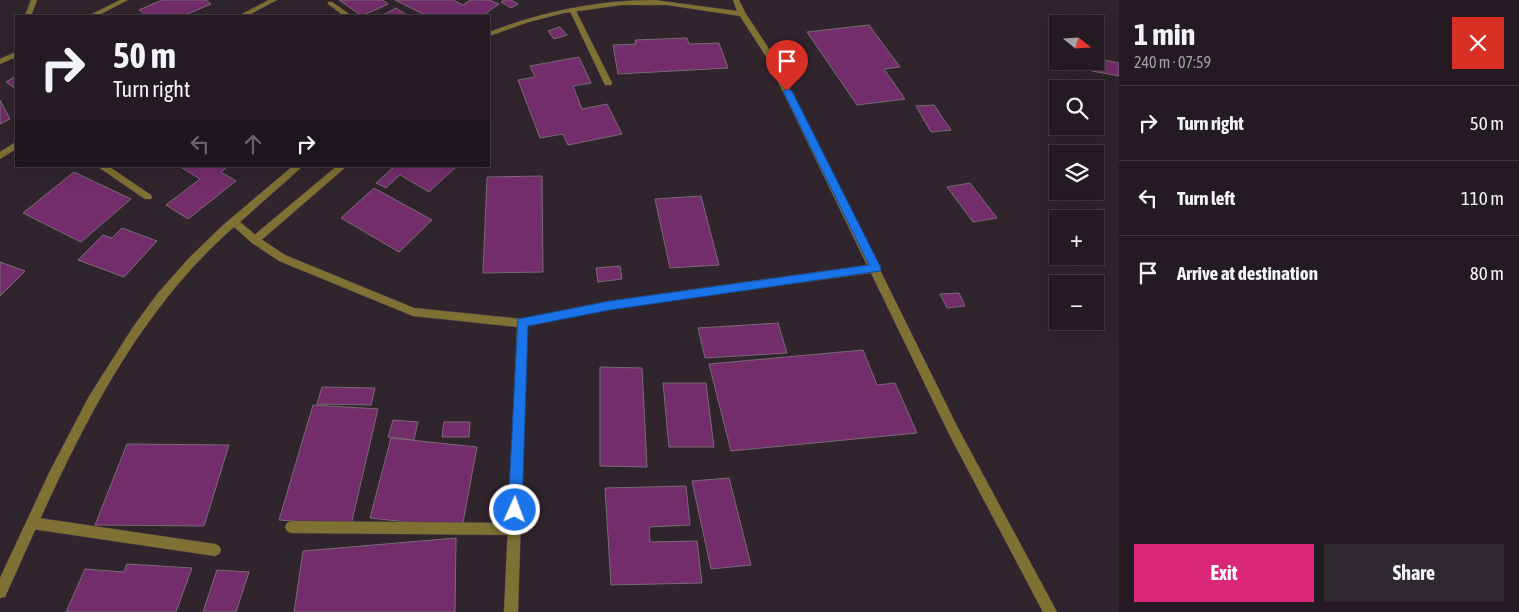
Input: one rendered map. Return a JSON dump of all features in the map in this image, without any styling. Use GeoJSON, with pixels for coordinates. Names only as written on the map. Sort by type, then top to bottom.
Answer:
{"type":"FeatureCollection","features":[{"type":"Feature","properties":{"kind":"street"},"geometry":{"type":"LineString","coordinates":[[28,15],[34,0]]}},
{"type":"Feature","properties":{"kind":"street"},"geometry":{"type":"LineString","coordinates":[[94,15],[125,0]]}},
{"type":"Feature","properties":{"kind":"street"},"geometry":{"type":"LineString","coordinates":[[244,15],[274,0]]}},
{"type":"Feature","properties":{"kind":"street"},"geometry":{"type":"LineString","coordinates":[[736,0],[742,14],[770,55],[876,268],[954,432],[1050,612]]}},
{"type":"Feature","properties":{"kind":"street"},"geometry":{"type":"LineString","coordinates":[[490,34],[524,20],[572,9],[642,2],[742,14]]}},
{"type":"Feature","properties":{"kind":"street"},"geometry":{"type":"LineString","coordinates":[[330,3],[347,15]]}},
{"type":"Feature","properties":{"kind":"street"},"geometry":{"type":"LineString","coordinates":[[572,9],[608,82]]}},
{"type":"Feature","properties":{"kind":"street"},"geometry":{"type":"LineString","coordinates":[[0,62],[14,55]]}},
{"type":"Feature","properties":{"kind":"street"},"geometry":{"type":"LineString","coordinates":[[0,156],[15,146]]}},
{"type":"Feature","properties":{"kind":"street"},"geometry":{"type":"LineString","coordinates":[[103,167],[148,197]]}},
{"type":"Feature","properties":{"kind":"street"},"geometry":{"type":"LineString","coordinates":[[0,592],[32,523],[105,378],[132,336],[168,288],[209,243],[298,167]]}},
{"type":"Feature","properties":{"kind":"street"},"geometry":{"type":"LineString","coordinates":[[255,240],[342,167]]}},
{"type":"Feature","properties":{"kind":"street"},"geometry":{"type":"LineString","coordinates":[[234,222],[255,240],[282,258],[413,312],[522,323],[610,306],[876,268]]}},
{"type":"Feature","properties":{"kind":"street"},"geometry":{"type":"LineString","coordinates":[[511,612],[522,323]]}},
{"type":"Feature","properties":{"kind":"street"},"geometry":{"type":"LineString","coordinates":[[32,523],[215,550]]}},
{"type":"Feature","properties":{"kind":"street"},"geometry":{"type":"LineString","coordinates":[[291,527],[514,529]]}},
{"type":"Feature","properties":{"kind":"building"},"geometry":{"type":"Polygon","coordinates":[[[162,0],[206,0],[211,4],[185,15],[145,15],[139,10],[162,0]]]}},
{"type":"Feature","properties":{"kind":"building"},"geometry":{"type":"Polygon","coordinates":[[[339,0],[383,0],[388,4],[364,15],[361,15],[339,0]]]}},
{"type":"Feature","properties":{"kind":"building"},"geometry":{"type":"Polygon","coordinates":[[[395,0],[453,0],[463,5],[470,0],[489,0],[499,4],[483,15],[425,15],[395,0]]]}},
{"type":"Feature","properties":{"kind":"building"},"geometry":{"type":"Polygon","coordinates":[[[511,0],[518,4],[511,8],[501,2],[511,0]]]}},
{"type":"Feature","properties":{"kind":"building"},"geometry":{"type":"Polygon","coordinates":[[[396,8],[406,15],[383,15],[396,8]]]}},
{"type":"Feature","properties":{"kind":"building"},"geometry":{"type":"Polygon","coordinates":[[[869,25],[900,67],[884,69],[905,99],[857,105],[807,32],[869,25]]]}},
{"type":"Feature","properties":{"kind":"building"},"geometry":{"type":"Polygon","coordinates":[[[560,27],[567,35],[554,39],[548,31],[560,27]]]}},
{"type":"Feature","properties":{"kind":"building"},"geometry":{"type":"Polygon","coordinates":[[[687,38],[689,44],[719,43],[728,68],[618,74],[613,45],[636,44],[635,40],[687,38]]]}},
{"type":"Feature","properties":{"kind":"building"},"geometry":{"type":"Polygon","coordinates":[[[579,57],[591,83],[573,86],[582,109],[607,104],[622,134],[568,145],[563,134],[540,138],[518,80],[535,77],[530,66],[579,57]]]}},
{"type":"Feature","properties":{"kind":"building"},"geometry":{"type":"Polygon","coordinates":[[[1104,60],[1119,63],[1119,76],[1092,71],[1104,70],[1104,60]]]}},
{"type":"Feature","properties":{"kind":"building"},"geometry":{"type":"Polygon","coordinates":[[[15,77],[15,88],[6,82],[15,77]]]}},
{"type":"Feature","properties":{"kind":"building"},"geometry":{"type":"Polygon","coordinates":[[[0,100],[10,119],[0,124],[0,100]]]}},
{"type":"Feature","properties":{"kind":"building"},"geometry":{"type":"Polygon","coordinates":[[[934,105],[951,130],[931,132],[916,106],[934,105]]]}},
{"type":"Feature","properties":{"kind":"building"},"geometry":{"type":"Polygon","coordinates":[[[181,167],[227,167],[221,172],[236,181],[188,219],[166,205],[200,179],[181,167]]]}},
{"type":"Feature","properties":{"kind":"building"},"geometry":{"type":"Polygon","coordinates":[[[394,167],[456,167],[429,192],[400,175],[386,188],[376,183],[394,167]]]}},
{"type":"Feature","properties":{"kind":"building"},"geometry":{"type":"Polygon","coordinates":[[[74,172],[131,199],[81,242],[23,213],[74,172]]]}},
{"type":"Feature","properties":{"kind":"building"},"geometry":{"type":"Polygon","coordinates":[[[542,176],[543,272],[483,273],[487,177],[542,176]]]}},
{"type":"Feature","properties":{"kind":"building"},"geometry":{"type":"Polygon","coordinates":[[[970,183],[997,218],[973,222],[947,187],[970,183]]]}},
{"type":"Feature","properties":{"kind":"building"},"geometry":{"type":"Polygon","coordinates":[[[374,188],[432,220],[399,252],[341,218],[374,188]]]}},
{"type":"Feature","properties":{"kind":"building"},"geometry":{"type":"Polygon","coordinates":[[[701,196],[719,265],[670,268],[655,199],[701,196]]]}},
{"type":"Feature","properties":{"kind":"building"},"geometry":{"type":"Polygon","coordinates":[[[122,228],[157,241],[124,277],[78,260],[103,235],[112,238],[122,228]]]}},
{"type":"Feature","properties":{"kind":"building"},"geometry":{"type":"Polygon","coordinates":[[[0,262],[25,271],[0,296],[0,262]]]}},
{"type":"Feature","properties":{"kind":"building"},"geometry":{"type":"Polygon","coordinates":[[[620,266],[622,279],[598,282],[596,268],[620,266]]]}},
{"type":"Feature","properties":{"kind":"building"},"geometry":{"type":"Polygon","coordinates":[[[959,293],[965,306],[947,308],[940,294],[959,293]]]}},
{"type":"Feature","properties":{"kind":"building"},"geometry":{"type":"Polygon","coordinates":[[[778,323],[787,353],[705,358],[698,328],[778,323]]]}},
{"type":"Feature","properties":{"kind":"building"},"geometry":{"type":"Polygon","coordinates":[[[863,350],[877,385],[895,383],[917,433],[731,451],[709,364],[863,350]]]}},
{"type":"Feature","properties":{"kind":"building"},"geometry":{"type":"Polygon","coordinates":[[[600,367],[642,368],[647,467],[600,466],[600,367]]]}},
{"type":"Feature","properties":{"kind":"building"},"geometry":{"type":"Polygon","coordinates":[[[663,383],[706,383],[714,447],[669,447],[663,383]]]}},
{"type":"Feature","properties":{"kind":"building"},"geometry":{"type":"Polygon","coordinates":[[[322,387],[375,388],[371,405],[317,404],[322,387]]]}},
{"type":"Feature","properties":{"kind":"building"},"geometry":{"type":"Polygon","coordinates":[[[313,405],[378,409],[351,525],[279,520],[313,405]]]}},
{"type":"Feature","properties":{"kind":"building"},"geometry":{"type":"Polygon","coordinates":[[[393,420],[418,422],[414,440],[388,437],[393,420]]]}},
{"type":"Feature","properties":{"kind":"building"},"geometry":{"type":"Polygon","coordinates":[[[444,422],[470,422],[469,437],[442,437],[444,422]]]}},
{"type":"Feature","properties":{"kind":"building"},"geometry":{"type":"Polygon","coordinates":[[[391,438],[477,447],[462,528],[370,518],[391,438]]]}},
{"type":"Feature","properties":{"kind":"building"},"geometry":{"type":"Polygon","coordinates":[[[127,444],[229,445],[204,526],[95,525],[127,444]]]}},
{"type":"Feature","properties":{"kind":"building"},"geometry":{"type":"Polygon","coordinates":[[[729,478],[751,565],[711,569],[692,481],[729,478]]]}},
{"type":"Feature","properties":{"kind":"building"},"geometry":{"type":"Polygon","coordinates":[[[686,486],[690,525],[649,527],[650,542],[697,541],[702,583],[611,585],[605,488],[686,486]]]}},
{"type":"Feature","properties":{"kind":"building"},"geometry":{"type":"Polygon","coordinates":[[[456,538],[455,612],[294,612],[303,551],[456,538]]]}},
{"type":"Feature","properties":{"kind":"building"},"geometry":{"type":"Polygon","coordinates":[[[127,564],[192,568],[176,612],[66,612],[85,569],[124,572],[127,564]]]}},
{"type":"Feature","properties":{"kind":"building"},"geometry":{"type":"Polygon","coordinates":[[[217,570],[249,572],[236,612],[203,612],[217,570]]]}},
{"type":"Feature","properties":{"kind":"route"},"geometry":{"type":"LineString","coordinates":[[515,510],[522,323],[610,306],[876,268],[787,91]]}}]}
